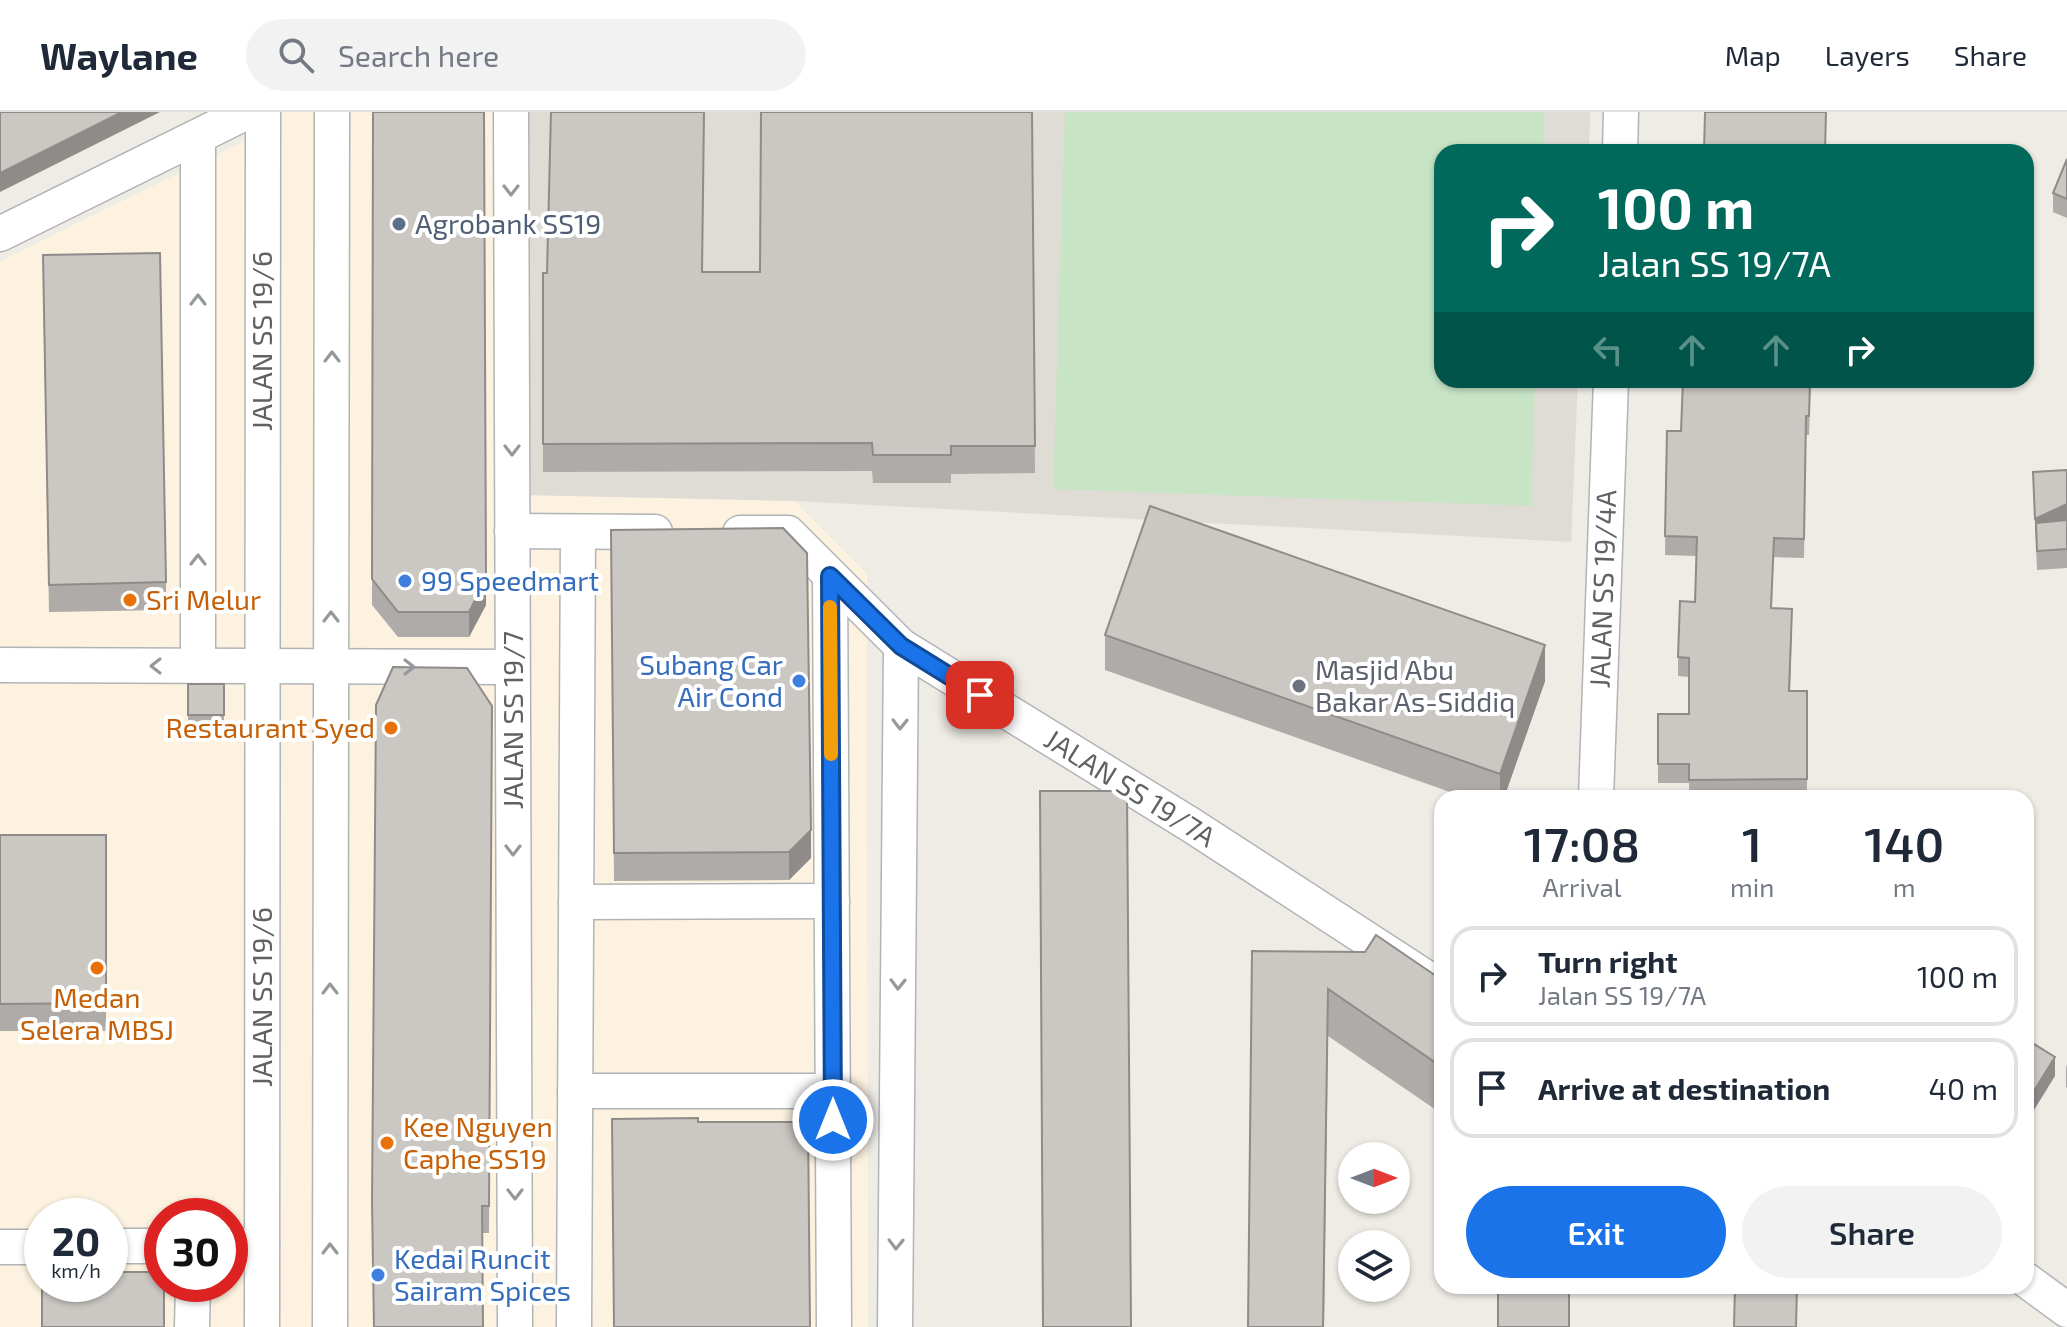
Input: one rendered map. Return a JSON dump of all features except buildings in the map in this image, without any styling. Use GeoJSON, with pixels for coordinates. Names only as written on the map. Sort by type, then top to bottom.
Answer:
{"type":"FeatureCollection","features":[{"type":"Feature","properties":{"kind":"street"},"geometry":{"type":"LineString","coordinates":[[0,234],[247,112]]}},
{"type":"Feature","properties":{"kind":"street","name":"JALAN SS 19/6"},"geometry":{"type":"LineString","coordinates":[[247,1198],[262,666],[263,112]]}},
{"type":"Feature","properties":{"kind":"street"},"geometry":{"type":"LineString","coordinates":[[330,1327],[332,112]]}},
{"type":"Feature","properties":{"kind":"street","name":"JALAN SS 19/7"},"geometry":{"type":"LineString","coordinates":[[511,112],[515,1327]]}},
{"type":"Feature","properties":{"kind":"street"},"geometry":{"type":"LineString","coordinates":[[1620,144],[1621,112]]}},
{"type":"Feature","properties":{"kind":"street"},"geometry":{"type":"LineString","coordinates":[[198,138],[198,666]]}},
{"type":"Feature","properties":{"kind":"street","name":"JALAN SS 19/4A"},"geometry":{"type":"LineString","coordinates":[[1596,790],[1611,388]]}},
{"type":"Feature","properties":{"kind":"street","name":"JALAN SS 19/7A"},"geometry":{"type":"LineString","coordinates":[[512,531],[788,533],[901,646],[1191,825],[1434,983]]}},
{"type":"Feature","properties":{"kind":"street"},"geometry":{"type":"LineString","coordinates":[[574,1327],[578,532]]}},
{"type":"Feature","properties":{"kind":"street"},"geometry":{"type":"LineString","coordinates":[[830,576],[834,1327]]}},
{"type":"Feature","properties":{"kind":"street"},"geometry":{"type":"LineString","coordinates":[[895,1327],[901,646]]}},
{"type":"Feature","properties":{"kind":"street"},"geometry":{"type":"LineString","coordinates":[[0,665],[512,667]]}},
{"type":"Feature","properties":{"kind":"street"},"geometry":{"type":"LineString","coordinates":[[576,902],[832,901]]}},
{"type":"Feature","properties":{"kind":"street"},"geometry":{"type":"LineString","coordinates":[[575,1091],[833,1091]]}},
{"type":"Feature","properties":{"kind":"street"},"geometry":{"type":"LineString","coordinates":[[0,1247],[24,1247]]}},
{"type":"Feature","properties":{"kind":"street","name":"JALAN SS 19/6"},"geometry":{"type":"LineString","coordinates":[[248,1255],[262,1327]]}},
{"type":"Feature","properties":{"kind":"street"},"geometry":{"type":"LineString","coordinates":[[2034,1288],[2061,1315]]}},
{"type":"Feature","properties":{"kind":"street"},"geometry":{"type":"LineString","coordinates":[[192,1327],[193,1302]]}},
{"type":"Feature","properties":{"kind":"shaded area"},"geometry":{"type":"Polygon","coordinates":[[[279,112],[524,112],[524,495],[795,501],[867,574],[868,1327],[0,1327],[0,261],[279,124],[279,112]]]}},
{"type":"Feature","properties":{"kind":"shaded area"},"geometry":{"type":"Polygon","coordinates":[[[524,112],[1590,112],[1589,144],[1434,144],[1434,388],[1578,388],[1571,542],[795,501],[524,495],[524,112]]]}},
{"type":"Feature","properties":{"kind":"green space"},"geometry":{"type":"Polygon","coordinates":[[[1065,112],[1544,112],[1543,144],[1434,144],[1434,388],[1535,388],[1531,506],[1053,489],[1065,112]]]}},
{"type":"Feature","properties":{"kind":"slow traffic"},"geometry":{"type":"LineString","coordinates":[[830,607],[831,754]]}},
{"type":"Feature","properties":{"kind":"place","name":"Agrobank SS19"},"geometry":{"type":"Point","coordinates":[399,224]}},
{"type":"Feature","properties":{"kind":"place","name":"99 Speedmart"},"geometry":{"type":"Point","coordinates":[405,581]}},
{"type":"Feature","properties":{"kind":"place","name":"Sri Melur"},"geometry":{"type":"Point","coordinates":[130,600]}},
{"type":"Feature","properties":{"kind":"place","name":"Subang Car Air Cond"},"geometry":{"type":"Point","coordinates":[799,681]}},
{"type":"Feature","properties":{"kind":"place","name":"Masjid Abu Bakar As-Siddiq"},"geometry":{"type":"Point","coordinates":[1299,686]}},
{"type":"Feature","properties":{"kind":"place","name":"Restaurant Syed"},"geometry":{"type":"Point","coordinates":[391,728]}},
{"type":"Feature","properties":{"kind":"place","name":"Medan Selera MBSJ"},"geometry":{"type":"Point","coordinates":[97,968]}},
{"type":"Feature","properties":{"kind":"place","name":"Kee Nguyen Caphe SS19"},"geometry":{"type":"Point","coordinates":[387,1143]}},
{"type":"Feature","properties":{"kind":"place","name":"Kedai Runcit Sairam Spices"},"geometry":{"type":"Point","coordinates":[378,1275]}},
{"type":"Feature","properties":{"kind":"route"},"geometry":{"type":"LineString","coordinates":[[833,1120],[830,576],[901,646],[980,695]]}}]}
